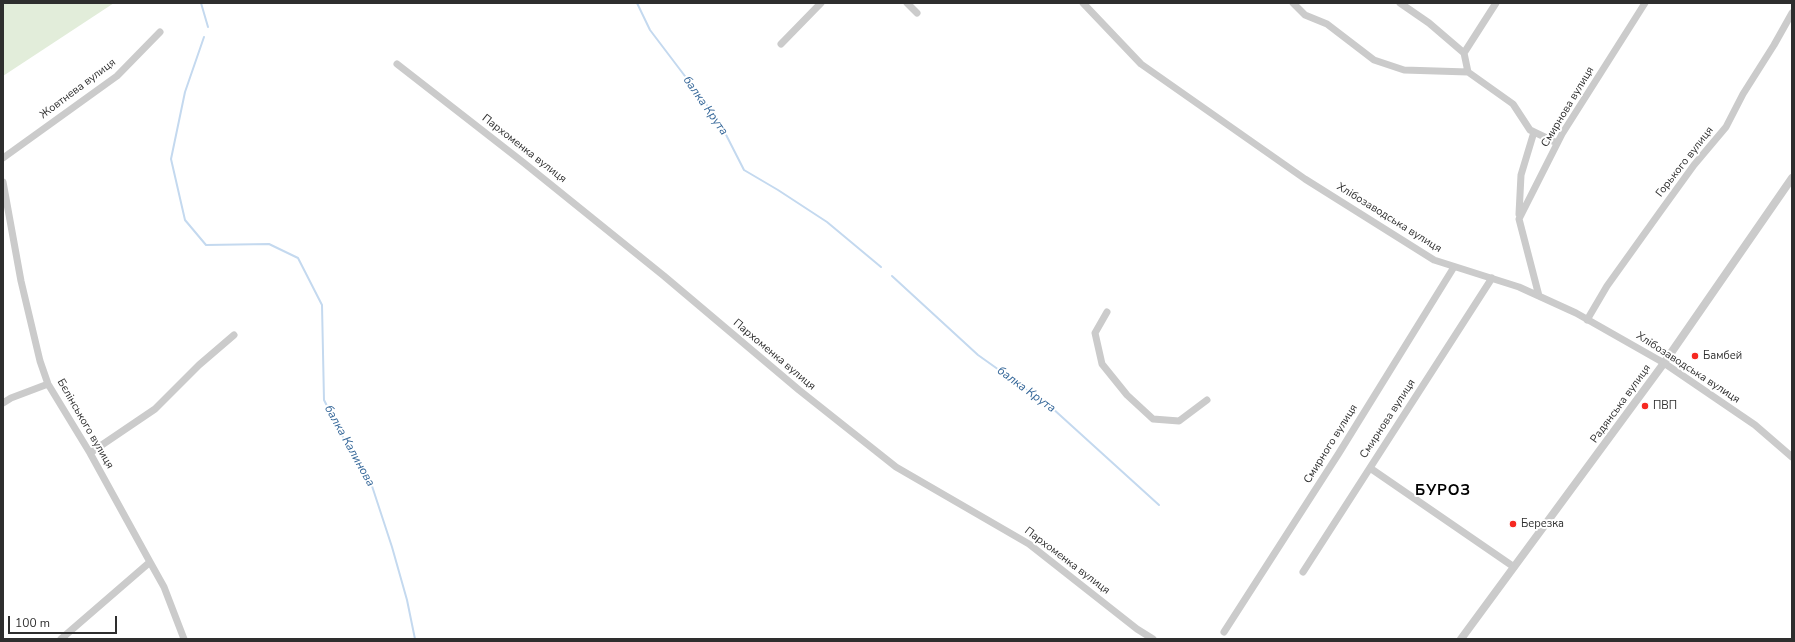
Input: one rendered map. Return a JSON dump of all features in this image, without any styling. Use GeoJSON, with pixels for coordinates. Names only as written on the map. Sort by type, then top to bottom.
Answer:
{"type":"FeatureCollection","features":[{"type":"Feature","properties":{"kind":"street"},"geometry":{"type":"LineString","coordinates":[[781,44],[821,3]]}},
{"type":"Feature","properties":{"kind":"street"},"geometry":{"type":"LineString","coordinates":[[907,3],[917,13]]}},
{"type":"Feature","properties":{"kind":"street","name":"Хлібозаводська вулиця"},"geometry":{"type":"LineString","coordinates":[[1084,3],[1141,64],[1305,179],[1434,260],[1519,287],[1587,320],[1664,363],[1755,424],[1792,457]]}},
{"type":"Feature","properties":{"kind":"street"},"geometry":{"type":"LineString","coordinates":[[1293,3],[1305,15],[1327,24],[1374,60],[1404,70],[1468,72],[1513,104],[1530,130],[1557,143]]}},
{"type":"Feature","properties":{"kind":"street"},"geometry":{"type":"LineString","coordinates":[[1400,3],[1429,23],[1464,53],[1468,72]]}},
{"type":"Feature","properties":{"kind":"street"},"geometry":{"type":"LineString","coordinates":[[1464,53],[1496,3]]}},
{"type":"Feature","properties":{"kind":"street","name":"Смирнова вулиця"},"geometry":{"type":"LineString","coordinates":[[1519,218],[1557,143],[1646,3]]}},
{"type":"Feature","properties":{"kind":"street","name":"Горького вулиця"},"geometry":{"type":"LineString","coordinates":[[1587,320],[1607,286],[1660,212],[1694,165],[1726,127],[1743,94],[1792,13]]}},
{"type":"Feature","properties":{"kind":"street","name":"Жовтнева вулиця"},"geometry":{"type":"LineString","coordinates":[[3,158],[117,76],[160,32]]}},
{"type":"Feature","properties":{"kind":"street","name":"Пархоменка вулиця"},"geometry":{"type":"LineString","coordinates":[[397,64],[524,163],[658,271],[798,390],[896,467],[1029,544],[1137,629],[1153,639]]}},
{"type":"Feature","properties":{"kind":"street"},"geometry":{"type":"LineString","coordinates":[[1534,132],[1521,174],[1519,218],[1539,296]]}},
{"type":"Feature","properties":{"kind":"street","name":"Радянська вулиця"},"geometry":{"type":"LineString","coordinates":[[1461,639],[1664,363],[1792,178]]}},
{"type":"Feature","properties":{"kind":"street","name":"Бєлінського вулиця"},"geometry":{"type":"LineString","coordinates":[[3,182],[21,281],[40,361],[48,384],[90,453],[164,587],[184,639]]}},
{"type":"Feature","properties":{"kind":"street","name":"Смирного вулиця"},"geometry":{"type":"LineString","coordinates":[[1224,632],[1343,446],[1454,267]]}},
{"type":"Feature","properties":{"kind":"street","name":"Смирнова вулиця"},"geometry":{"type":"LineString","coordinates":[[1303,572],[1492,278]]}},
{"type":"Feature","properties":{"kind":"street"},"geometry":{"type":"LineString","coordinates":[[1107,312],[1095,333],[1102,364],[1126,395],[1153,419],[1179,421],[1207,400]]}},
{"type":"Feature","properties":{"kind":"street"},"geometry":{"type":"LineString","coordinates":[[90,453],[155,409],[199,364],[234,335]]}},
{"type":"Feature","properties":{"kind":"street"},"geometry":{"type":"LineString","coordinates":[[3,403],[11,398],[48,384]]}},
{"type":"Feature","properties":{"kind":"street"},"geometry":{"type":"LineString","coordinates":[[1370,468],[1514,567]]}},
{"type":"Feature","properties":{"kind":"street"},"geometry":{"type":"LineString","coordinates":[[61,639],[150,562]]}},
{"type":"Feature","properties":{"kind":"green space"},"geometry":{"type":"Polygon","coordinates":[[[3,3],[114,3],[3,76],[3,3]]]}},
{"type":"Feature","properties":{"kind":"waterway","name":"балка Калинова"},"geometry":{"type":"LineString","coordinates":[[201,3],[208,27]]}},
{"type":"Feature","properties":{"kind":"waterway","name":"балка Крута"},"geometry":{"type":"LineString","coordinates":[[637,3],[650,30],[719,121],[744,170],[827,222],[881,267]]}},
{"type":"Feature","properties":{"kind":"waterway","name":"балка Калинова"},"geometry":{"type":"LineString","coordinates":[[204,37],[185,92],[171,159],[185,220],[206,245],[269,244],[298,258],[322,305],[324,400],[349,449],[372,486],[392,547],[407,600],[415,639]]}},
{"type":"Feature","properties":{"kind":"waterway","name":"балка Крута"},"geometry":{"type":"LineString","coordinates":[[892,276],[978,355],[1051,407],[1159,505]]}},
{"type":"Feature","properties":{"kind":"place","name":"Бамбей"},"geometry":{"type":"Point","coordinates":[1695,356]}},
{"type":"Feature","properties":{"kind":"place","name":"ПВП"},"geometry":{"type":"Point","coordinates":[1645,406]}},
{"type":"Feature","properties":{"kind":"place","name":"Березка"},"geometry":{"type":"Point","coordinates":[1513,524]}},
{"type":"Feature","properties":{"kind":"district","name":"БУРОЗ"},"geometry":{"type":"Point","coordinates":[1443,491]}}]}
